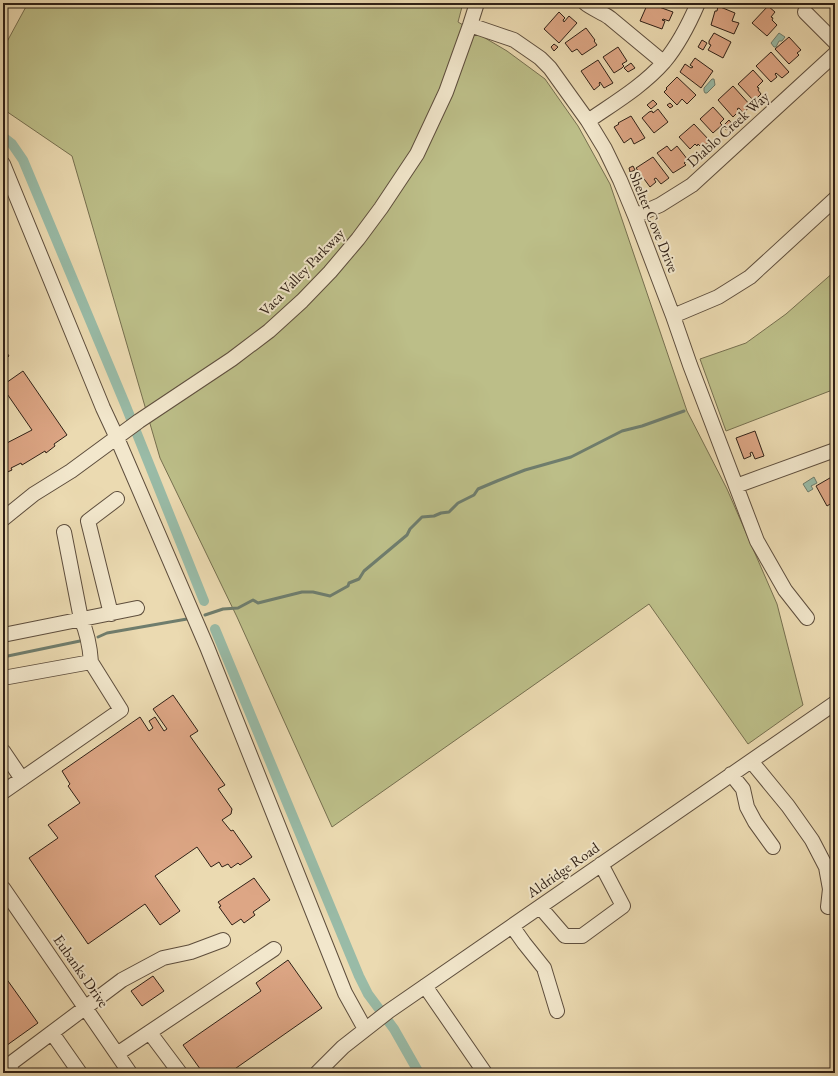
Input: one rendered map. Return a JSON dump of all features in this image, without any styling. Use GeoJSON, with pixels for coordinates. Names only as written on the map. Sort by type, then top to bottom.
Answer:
{"type":"FeatureCollection","features":[{"type":"Feature","properties":{"kind":"street","name":"Vaca Valley Parkway"},"geometry":{"type":"LineString","coordinates":[[3,519],[34,494],[71,471],[140,421],[232,358],[269,330],[302,301],[330,272],[382,208],[417,154],[446,92],[477,3]]}},
{"type":"Feature","properties":{"kind":"street"},"geometry":{"type":"LineString","coordinates":[[585,3],[590,8],[601,11],[663,62]]}},
{"type":"Feature","properties":{"kind":"street"},"geometry":{"type":"LineString","coordinates":[[588,121],[638,86],[663,62],[681,38],[698,3]]}},
{"type":"Feature","properties":{"kind":"street"},"geometry":{"type":"LineString","coordinates":[[805,12],[835,42]]}},
{"type":"Feature","properties":{"kind":"street","name":"Shelter Cove Drive"},"geometry":{"type":"LineString","coordinates":[[470,26],[514,40],[540,58],[550,68],[588,121],[605,149],[635,216],[757,541],[785,590],[807,618]]}},
{"type":"Feature","properties":{"kind":"street","name":"Diablo Creek Way"},"geometry":{"type":"LineString","coordinates":[[635,216],[660,205],[692,185],[835,54]]}},
{"type":"Feature","properties":{"kind":"street"},"geometry":{"type":"LineString","coordinates":[[3,164],[100,401],[120,436],[207,647],[345,993],[365,1029]]}},
{"type":"Feature","properties":{"kind":"street"},"geometry":{"type":"LineString","coordinates":[[673,316],[718,297],[750,277],[835,199]]}},
{"type":"Feature","properties":{"kind":"street"},"geometry":{"type":"LineString","coordinates":[[736,486],[835,450]]}},
{"type":"Feature","properties":{"kind":"street","name":"Vaca Valley Parkway"},"geometry":{"type":"LineString","coordinates":[[3,507],[34,494]]}},
{"type":"Feature","properties":{"kind":"street"},"geometry":{"type":"LineString","coordinates":[[111,614],[88,520],[117,499]]}},
{"type":"Feature","properties":{"kind":"street"},"geometry":{"type":"LineString","coordinates":[[3,792],[121,710],[91,662],[85,627],[82,619],[64,532]]}},
{"type":"Feature","properties":{"kind":"street"},"geometry":{"type":"LineString","coordinates":[[3,635],[137,608]]}},
{"type":"Feature","properties":{"kind":"street"},"geometry":{"type":"LineString","coordinates":[[3,678],[91,662]]}},
{"type":"Feature","properties":{"kind":"street","name":"Aldridge Road"},"geometry":{"type":"LineString","coordinates":[[320,1072],[343,1047],[389,1011],[835,703]]}},
{"type":"Feature","properties":{"kind":"street"},"geometry":{"type":"LineString","coordinates":[[3,751],[22,779]]}},
{"type":"Feature","properties":{"kind":"street"},"geometry":{"type":"LineString","coordinates":[[751,761],[788,806],[812,840],[826,867],[830,889],[828,907]]}},
{"type":"Feature","properties":{"kind":"street"},"geometry":{"type":"LineString","coordinates":[[731,774],[742,789],[747,807],[755,822],[773,847]]}},
{"type":"Feature","properties":{"kind":"street"},"geometry":{"type":"LineString","coordinates":[[540,907],[565,936],[582,936],[623,906],[601,864]]}},
{"type":"Feature","properties":{"kind":"street","name":"Eubanks Drive"},"geometry":{"type":"LineString","coordinates":[[4,890],[130,1073]]}},
{"type":"Feature","properties":{"kind":"street"},"geometry":{"type":"LineString","coordinates":[[512,926],[544,968],[557,1012]]}},
{"type":"Feature","properties":{"kind":"street"},"geometry":{"type":"LineString","coordinates":[[8,1065],[122,980],[163,958],[191,952],[223,940]]}},
{"type":"Feature","properties":{"kind":"street"},"geometry":{"type":"LineString","coordinates":[[117,1054],[274,949]]}},
{"type":"Feature","properties":{"kind":"street"},"geometry":{"type":"LineString","coordinates":[[425,986],[485,1073]]}},
{"type":"Feature","properties":{"kind":"street"},"geometry":{"type":"LineString","coordinates":[[52,1033],[74,1071]]}},
{"type":"Feature","properties":{"kind":"street"},"geometry":{"type":"LineString","coordinates":[[150,1033],[180,1073]]}},
{"type":"Feature","properties":{"kind":"green space"},"geometry":{"type":"Polygon","coordinates":[[[28,3],[463,3],[458,22],[507,51],[545,79],[578,126],[610,184],[687,411],[727,489],[777,604],[803,705],[748,744],[649,604],[332,827],[237,617],[160,458],[72,156],[3,109],[3,49],[28,3]]]}},
{"type":"Feature","properties":{"kind":"green space"},"geometry":{"type":"Polygon","coordinates":[[[835,271],[835,389],[726,431],[700,359],[746,343],[786,314],[835,271]]]}},
{"type":"Feature","properties":{"kind":"shaded area"},"geometry":{"type":"Polygon","coordinates":[[[779,33],[785,37],[782,41],[779,41],[776,47],[774,47],[771,43],[779,33]]]}},
{"type":"Feature","properties":{"kind":"shaded area"},"geometry":{"type":"Polygon","coordinates":[[[712,79],[714,79],[715,85],[707,93],[705,93],[704,88],[712,79]]]}},
{"type":"Feature","properties":{"kind":"shaded area"},"geometry":{"type":"Polygon","coordinates":[[[814,477],[817,483],[811,486],[813,489],[808,492],[803,484],[814,477]]]}},
{"type":"Feature","properties":{"kind":"building"},"geometry":{"type":"Polygon","coordinates":[[[648,3],[673,12],[669,21],[662,20],[665,21],[662,29],[640,21],[648,3]]]}},
{"type":"Feature","properties":{"kind":"building"},"geometry":{"type":"Polygon","coordinates":[[[718,6],[735,13],[732,21],[739,23],[734,34],[711,25],[718,6]]]}},
{"type":"Feature","properties":{"kind":"building"},"geometry":{"type":"Polygon","coordinates":[[[768,6],[775,12],[771,17],[777,25],[767,36],[752,23],[768,6]]]}},
{"type":"Feature","properties":{"kind":"building"},"geometry":{"type":"Polygon","coordinates":[[[559,12],[565,18],[563,20],[564,22],[569,16],[577,23],[559,43],[544,29],[559,12]]]}},
{"type":"Feature","properties":{"kind":"building"},"geometry":{"type":"Polygon","coordinates":[[[586,28],[597,45],[582,55],[577,49],[572,52],[565,43],[586,28]]]}},
{"type":"Feature","properties":{"kind":"building"},"geometry":{"type":"Polygon","coordinates":[[[714,33],[731,42],[723,58],[708,50],[711,45],[709,44],[709,41],[714,33]]]}},
{"type":"Feature","properties":{"kind":"building"},"geometry":{"type":"Polygon","coordinates":[[[789,37],[801,50],[797,53],[799,55],[789,64],[775,49],[789,37]]]}},
{"type":"Feature","properties":{"kind":"building"},"geometry":{"type":"Polygon","coordinates":[[[702,40],[707,43],[703,50],[698,47],[702,40]]]}},
{"type":"Feature","properties":{"kind":"building"},"geometry":{"type":"Polygon","coordinates":[[[554,44],[558,47],[554,51],[551,47],[554,44]]]}},
{"type":"Feature","properties":{"kind":"building"},"geometry":{"type":"Polygon","coordinates":[[[618,47],[627,61],[622,64],[624,66],[622,68],[614,73],[603,57],[618,47]]]}},
{"type":"Feature","properties":{"kind":"building"},"geometry":{"type":"Polygon","coordinates":[[[771,52],[789,72],[782,78],[776,73],[775,74],[777,77],[771,82],[756,66],[771,52]]]}},
{"type":"Feature","properties":{"kind":"building"},"geometry":{"type":"Polygon","coordinates":[[[695,58],[713,71],[701,88],[680,72],[685,64],[691,68],[693,67],[690,65],[695,58]]]}},
{"type":"Feature","properties":{"kind":"building"},"geometry":{"type":"Polygon","coordinates":[[[598,60],[613,83],[604,88],[600,82],[600,85],[594,90],[581,71],[598,60]]]}},
{"type":"Feature","properties":{"kind":"building"},"geometry":{"type":"Polygon","coordinates":[[[631,63],[635,68],[628,72],[624,68],[631,63]]]}},
{"type":"Feature","properties":{"kind":"building"},"geometry":{"type":"Polygon","coordinates":[[[753,70],[763,81],[757,87],[759,88],[758,90],[761,94],[754,101],[738,84],[753,70]]]}},
{"type":"Feature","properties":{"kind":"building"},"geometry":{"type":"Polygon","coordinates":[[[677,77],[696,95],[687,104],[682,99],[677,105],[664,92],[677,77]]]}},
{"type":"Feature","properties":{"kind":"building"},"geometry":{"type":"Polygon","coordinates":[[[733,86],[751,106],[743,113],[739,108],[737,109],[739,111],[733,117],[718,100],[733,86]]]}},
{"type":"Feature","properties":{"kind":"building"},"geometry":{"type":"Polygon","coordinates":[[[653,100],[657,104],[651,109],[647,105],[653,100]]]}},
{"type":"Feature","properties":{"kind":"building"},"geometry":{"type":"Polygon","coordinates":[[[670,103],[673,106],[670,108],[667,105],[670,103]]]}},
{"type":"Feature","properties":{"kind":"building"},"geometry":{"type":"Polygon","coordinates":[[[713,107],[724,119],[720,123],[722,125],[713,133],[700,119],[713,107]]]}},
{"type":"Feature","properties":{"kind":"building"},"geometry":{"type":"Polygon","coordinates":[[[658,109],[668,122],[654,133],[642,118],[649,112],[652,111],[653,113],[658,109]]]}},
{"type":"Feature","properties":{"kind":"building"},"geometry":{"type":"Polygon","coordinates":[[[631,116],[645,138],[634,144],[631,138],[624,143],[614,127],[631,116]]]}},
{"type":"Feature","properties":{"kind":"building"},"geometry":{"type":"Polygon","coordinates":[[[729,120],[733,125],[726,130],[723,126],[729,120]]]}},
{"type":"Feature","properties":{"kind":"building"},"geometry":{"type":"Polygon","coordinates":[[[694,124],[710,141],[702,148],[698,144],[697,146],[695,144],[690,149],[679,137],[694,124]]]}},
{"type":"Feature","properties":{"kind":"building"},"geometry":{"type":"Polygon","coordinates":[[[667,146],[671,151],[677,146],[688,160],[684,163],[686,165],[673,173],[657,153],[667,146]]]}},
{"type":"Feature","properties":{"kind":"building"},"geometry":{"type":"Polygon","coordinates":[[[653,157],[669,178],[661,184],[656,178],[654,179],[656,182],[650,187],[636,168],[653,157]]]}},
{"type":"Feature","properties":{"kind":"building"},"geometry":{"type":"Polygon","coordinates":[[[633,166],[635,170],[630,172],[629,168],[633,166]]]}},
{"type":"Feature","properties":{"kind":"building"},"geometry":{"type":"Polygon","coordinates":[[[3,347],[9,356],[3,361],[3,347]]]}},
{"type":"Feature","properties":{"kind":"building"},"geometry":{"type":"Polygon","coordinates":[[[23,371],[67,435],[54,444],[55,446],[46,453],[45,451],[22,465],[21,463],[11,468],[12,470],[3,474],[3,445],[32,430],[3,388],[3,385],[23,371]]]}},
{"type":"Feature","properties":{"kind":"building"},"geometry":{"type":"Polygon","coordinates":[[[755,431],[764,456],[755,459],[752,452],[750,453],[751,456],[744,459],[736,438],[755,431]]]}},
{"type":"Feature","properties":{"kind":"building"},"geometry":{"type":"Polygon","coordinates":[[[835,475],[835,501],[827,506],[816,486],[835,475]]]}},
{"type":"Feature","properties":{"kind":"building"},"geometry":{"type":"Polygon","coordinates":[[[173,695],[198,731],[190,736],[225,785],[218,789],[232,809],[231,814],[222,820],[231,831],[233,830],[252,857],[240,865],[238,863],[231,868],[228,864],[222,867],[219,862],[211,867],[197,847],[155,876],[180,911],[160,925],[145,904],[88,944],[29,858],[58,838],[48,825],[80,803],[68,786],[70,784],[62,771],[140,717],[149,731],[153,728],[149,721],[155,717],[164,731],[167,729],[153,709],[173,695]]]}},
{"type":"Feature","properties":{"kind":"building"},"geometry":{"type":"Polygon","coordinates":[[[254,878],[270,900],[253,912],[255,915],[244,923],[241,919],[232,925],[219,907],[221,906],[218,902],[254,878]]]}},
{"type":"Feature","properties":{"kind":"building"},"geometry":{"type":"Polygon","coordinates":[[[288,960],[322,1008],[229,1073],[203,1073],[183,1045],[261,991],[256,983],[288,960]]]}},
{"type":"Feature","properties":{"kind":"building"},"geometry":{"type":"Polygon","coordinates":[[[3,974],[38,1023],[3,1048],[3,974]]]}},
{"type":"Feature","properties":{"kind":"building"},"geometry":{"type":"Polygon","coordinates":[[[153,976],[164,991],[142,1006],[131,991],[153,976]]]}},
{"type":"Feature","properties":{"kind":"waterway"},"geometry":{"type":"LineString","coordinates":[[3,137],[12,144],[23,160],[125,404],[204,601]]}},
{"type":"Feature","properties":{"kind":"waterway"},"geometry":{"type":"LineString","coordinates":[[205,615],[223,609],[238,608],[253,600],[258,603],[302,592],[313,592],[330,596],[348,586],[349,583],[359,579],[364,571],[407,535],[410,529],[422,517],[434,516],[449,512],[458,503],[474,495],[478,489],[525,470],[571,457],[622,431],[642,426],[684,411]]}},
{"type":"Feature","properties":{"kind":"waterway"},"geometry":{"type":"LineString","coordinates":[[98,637],[107,633],[187,619]]}},
{"type":"Feature","properties":{"kind":"waterway"},"geometry":{"type":"LineString","coordinates":[[215,629],[359,976],[368,994],[394,1029],[419,1073]]}},
{"type":"Feature","properties":{"kind":"waterway"},"geometry":{"type":"LineString","coordinates":[[3,657],[80,641]]}}]}
